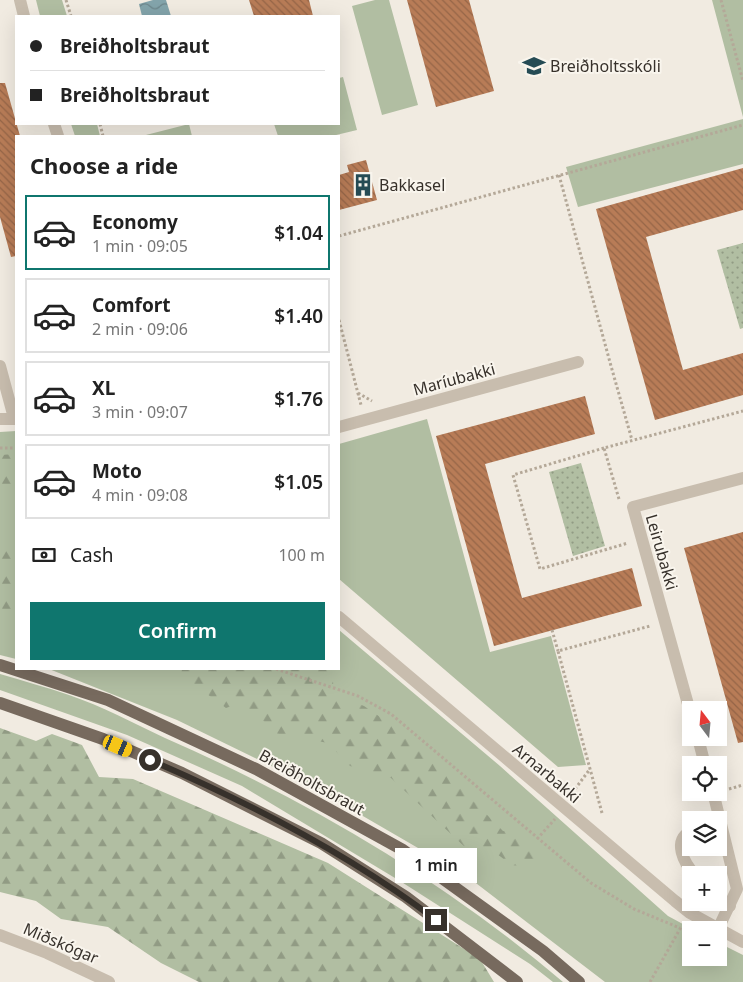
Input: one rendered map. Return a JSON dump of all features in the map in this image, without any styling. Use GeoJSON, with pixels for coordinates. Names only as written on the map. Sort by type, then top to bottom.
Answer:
{"type":"FeatureCollection","features":[{"type":"Feature","properties":{"kind":"main road","name":"Breiðholtsbraut"},"geometry":{"type":"LineString","coordinates":[[0,665],[15,670]]}},
{"type":"Feature","properties":{"kind":"main road","name":"Breiðholtsbraut"},"geometry":{"type":"LineString","coordinates":[[15,670],[108,700],[256,769],[403,850],[543,951],[579,982]]}},
{"type":"Feature","properties":{"kind":"main road"},"geometry":{"type":"LineString","coordinates":[[0,703],[103,739],[182,773],[321,843],[406,897],[517,982]]}},
{"type":"Feature","properties":{"kind":"street"},"geometry":{"type":"LineString","coordinates":[[20,0],[24,15]]}},
{"type":"Feature","properties":{"kind":"street","name":"Maríubakki"},"geometry":{"type":"LineString","coordinates":[[340,427],[578,362]]}},
{"type":"Feature","properties":{"kind":"street"},"geometry":{"type":"LineString","coordinates":[[0,366],[15,419],[0,420]]}},
{"type":"Feature","properties":{"kind":"street","name":"Leirubakki"},"geometry":{"type":"LineString","coordinates":[[687,701],[633,508],[743,478]]}},
{"type":"Feature","properties":{"kind":"street","name":"Arnarbakki"},"geometry":{"type":"LineString","coordinates":[[340,618],[668,895],[690,913],[704,921]]}},
{"type":"Feature","properties":{"kind":"street"},"geometry":{"type":"LineString","coordinates":[[682,840],[680,849],[682,854]]}},
{"type":"Feature","properties":{"kind":"street"},"geometry":{"type":"LineString","coordinates":[[722,921],[736,889],[727,853]]}},
{"type":"Feature","properties":{"kind":"street","name":"Arnarbakki"},"geometry":{"type":"LineString","coordinates":[[727,934],[743,942]]}},
{"type":"Feature","properties":{"kind":"street","name":"Miðskógar"},"geometry":{"type":"LineString","coordinates":[[0,935],[47,953],[109,982]]}},
{"type":"Feature","properties":{"kind":"path"},"geometry":{"type":"LineString","coordinates":[[66,0],[70,15]]}},
{"type":"Feature","properties":{"kind":"path"},"geometry":{"type":"LineString","coordinates":[[721,0],[743,81]]}},
{"type":"Feature","properties":{"kind":"path"},"geometry":{"type":"LineString","coordinates":[[340,236],[743,125]]}},
{"type":"Feature","properties":{"kind":"path"},"geometry":{"type":"LineString","coordinates":[[559,175],[632,440]]}},
{"type":"Feature","properties":{"kind":"path"},"geometry":{"type":"LineString","coordinates":[[340,324],[361,408]]}},
{"type":"Feature","properties":{"kind":"path"},"geometry":{"type":"LineString","coordinates":[[357,392],[379,405]]}},
{"type":"Feature","properties":{"kind":"path"},"geometry":{"type":"LineString","coordinates":[[643,544],[632,547],[631,542],[540,569],[513,475],[743,410]]}},
{"type":"Feature","properties":{"kind":"path"},"geometry":{"type":"LineString","coordinates":[[0,448],[15,448]]}},
{"type":"Feature","properties":{"kind":"path"},"geometry":{"type":"LineString","coordinates":[[604,448],[620,505]]}},
{"type":"Feature","properties":{"kind":"path"},"geometry":{"type":"LineString","coordinates":[[558,651],[665,622]]}},
{"type":"Feature","properties":{"kind":"path"},"geometry":{"type":"LineString","coordinates":[[552,630],[602,813]]}},
{"type":"Feature","properties":{"kind":"path"},"geometry":{"type":"LineString","coordinates":[[279,670],[358,696],[391,714],[591,883],[634,909],[680,928]]}},
{"type":"Feature","properties":{"kind":"path"},"geometry":{"type":"LineString","coordinates":[[574,789],[590,769]]}},
{"type":"Feature","properties":{"kind":"path"},"geometry":{"type":"LineString","coordinates":[[537,839],[555,820]]}},
{"type":"Feature","properties":{"kind":"path"},"geometry":{"type":"LineString","coordinates":[[650,982],[682,925]]}},
{"type":"Feature","properties":{"kind":"green space"},"geometry":{"type":"Polygon","coordinates":[[[36,0],[62,0],[67,15],[40,15],[36,0]]]}},
{"type":"Feature","properties":{"kind":"green space"},"geometry":{"type":"Polygon","coordinates":[[[375,0],[389,0],[418,105],[382,115],[352,6],[375,0]]]}},
{"type":"Feature","properties":{"kind":"green space"},"geometry":{"type":"Polygon","coordinates":[[[712,0],[743,0],[743,117],[712,0]]]}},
{"type":"Feature","properties":{"kind":"green space"},"geometry":{"type":"Polygon","coordinates":[[[343,77],[357,130],[336,135],[278,135],[274,125],[340,125],[340,78],[343,77]]]}},
{"type":"Feature","properties":{"kind":"green space"},"geometry":{"type":"Polygon","coordinates":[[[743,119],[743,164],[578,207],[566,167],[743,119]]]}},
{"type":"Feature","properties":{"kind":"green space"},"geometry":{"type":"Polygon","coordinates":[[[71,125],[97,125],[100,135],[75,135],[71,125]]]}},
{"type":"Feature","properties":{"kind":"green space"},"geometry":{"type":"Polygon","coordinates":[[[189,125],[192,135],[146,135],[189,125]]]}},
{"type":"Feature","properties":{"kind":"green space"},"geometry":{"type":"Polygon","coordinates":[[[743,243],[743,328],[740,329],[717,250],[743,243]]]}},
{"type":"Feature","properties":{"kind":"green space"},"geometry":{"type":"Polygon","coordinates":[[[427,419],[490,652],[551,636],[586,765],[558,767],[340,580],[340,444],[427,419]]]}},
{"type":"Feature","properties":{"kind":"green space"},"geometry":{"type":"Polygon","coordinates":[[[15,431],[15,659],[0,655],[0,432],[15,431]]]}},
{"type":"Feature","properties":{"kind":"green space"},"geometry":{"type":"Polygon","coordinates":[[[15,454],[15,503],[0,499],[0,455],[15,454]]]}},
{"type":"Feature","properties":{"kind":"green space"},"geometry":{"type":"Polygon","coordinates":[[[581,463],[605,546],[573,556],[549,472],[581,463]]]}},
{"type":"Feature","properties":{"kind":"green space"},"geometry":{"type":"Polygon","coordinates":[[[15,539],[15,614],[0,608],[0,540],[15,539]]]}},
{"type":"Feature","properties":{"kind":"green space"},"geometry":{"type":"Polygon","coordinates":[[[340,631],[500,766],[668,916],[682,924],[682,966],[727,966],[727,947],[743,955],[743,982],[605,982],[468,877],[306,783],[177,720],[52,670],[340,670],[340,631]]]}},
{"type":"Feature","properties":{"kind":"green space"},"geometry":{"type":"Polygon","coordinates":[[[182,670],[332,670],[334,694],[364,706],[411,738],[503,831],[516,831],[532,847],[537,860],[531,867],[510,865],[500,856],[490,851],[466,848],[391,778],[350,766],[328,743],[274,733],[260,717],[240,703],[226,708],[181,675],[182,670]]]}},
{"type":"Feature","properties":{"kind":"green space"},"geometry":{"type":"Polygon","coordinates":[[[0,674],[81,699],[105,709],[218,762],[322,816],[373,845],[471,910],[563,982],[553,982],[530,964],[400,881],[242,786],[127,735],[0,690],[0,674]]]}},
{"type":"Feature","properties":{"kind":"green space"},"geometry":{"type":"Polygon","coordinates":[[[0,728],[36,741],[52,734],[82,745],[99,777],[133,779],[328,863],[480,959],[494,982],[199,982],[161,963],[108,927],[61,919],[36,901],[0,892],[0,728]]]}},
{"type":"Feature","properties":{"kind":"water"},"geometry":{"type":"Polygon","coordinates":[[[153,0],[166,0],[171,15],[142,15],[139,4],[153,0]]]}},
{"type":"Feature","properties":{"kind":"building"},"geometry":{"type":"Polygon","coordinates":[[[249,0],[309,0],[313,15],[254,15],[249,0]]]}},
{"type":"Feature","properties":{"kind":"building"},"geometry":{"type":"Polygon","coordinates":[[[407,0],[469,0],[494,91],[436,107],[407,0]]]}},
{"type":"Feature","properties":{"kind":"building"},"geometry":{"type":"Polygon","coordinates":[[[0,83],[5,83],[15,118],[15,125],[17,125],[20,135],[15,135],[15,256],[11,257],[0,217],[0,83]]]}},
{"type":"Feature","properties":{"kind":"building","name":"Bakkasel"},"geometry":{"type":"Polygon","coordinates":[[[366,160],[377,200],[340,210],[340,175],[349,172],[347,165],[366,160]]]}},
{"type":"Feature","properties":{"kind":"building"},"geometry":{"type":"Polygon","coordinates":[[[743,168],[743,210],[646,237],[683,370],[743,353],[743,395],[655,420],[596,209],[743,168]]]}},
{"type":"Feature","properties":{"kind":"building"},"geometry":{"type":"Polygon","coordinates":[[[585,396],[595,434],[485,464],[522,598],[632,568],[642,606],[494,646],[436,436],[585,396]]]}},
{"type":"Feature","properties":{"kind":"building"},"geometry":{"type":"Polygon","coordinates":[[[743,532],[743,742],[738,743],[728,701],[726,701],[684,548],[743,532]]]}},
{"type":"Feature","properties":{"kind":"place","name":"Breiðholtsskóli"},"geometry":{"type":"Point","coordinates":[534,66]}},
{"type":"Feature","properties":{"kind":"place","name":"Bakkasel"},"geometry":{"type":"Point","coordinates":[363,185]}},
{"type":"Feature","properties":{"kind":"route"},"geometry":{"type":"LineString","coordinates":[[150,760],[182,773],[321,843],[406,897],[436,920]]}}]}
